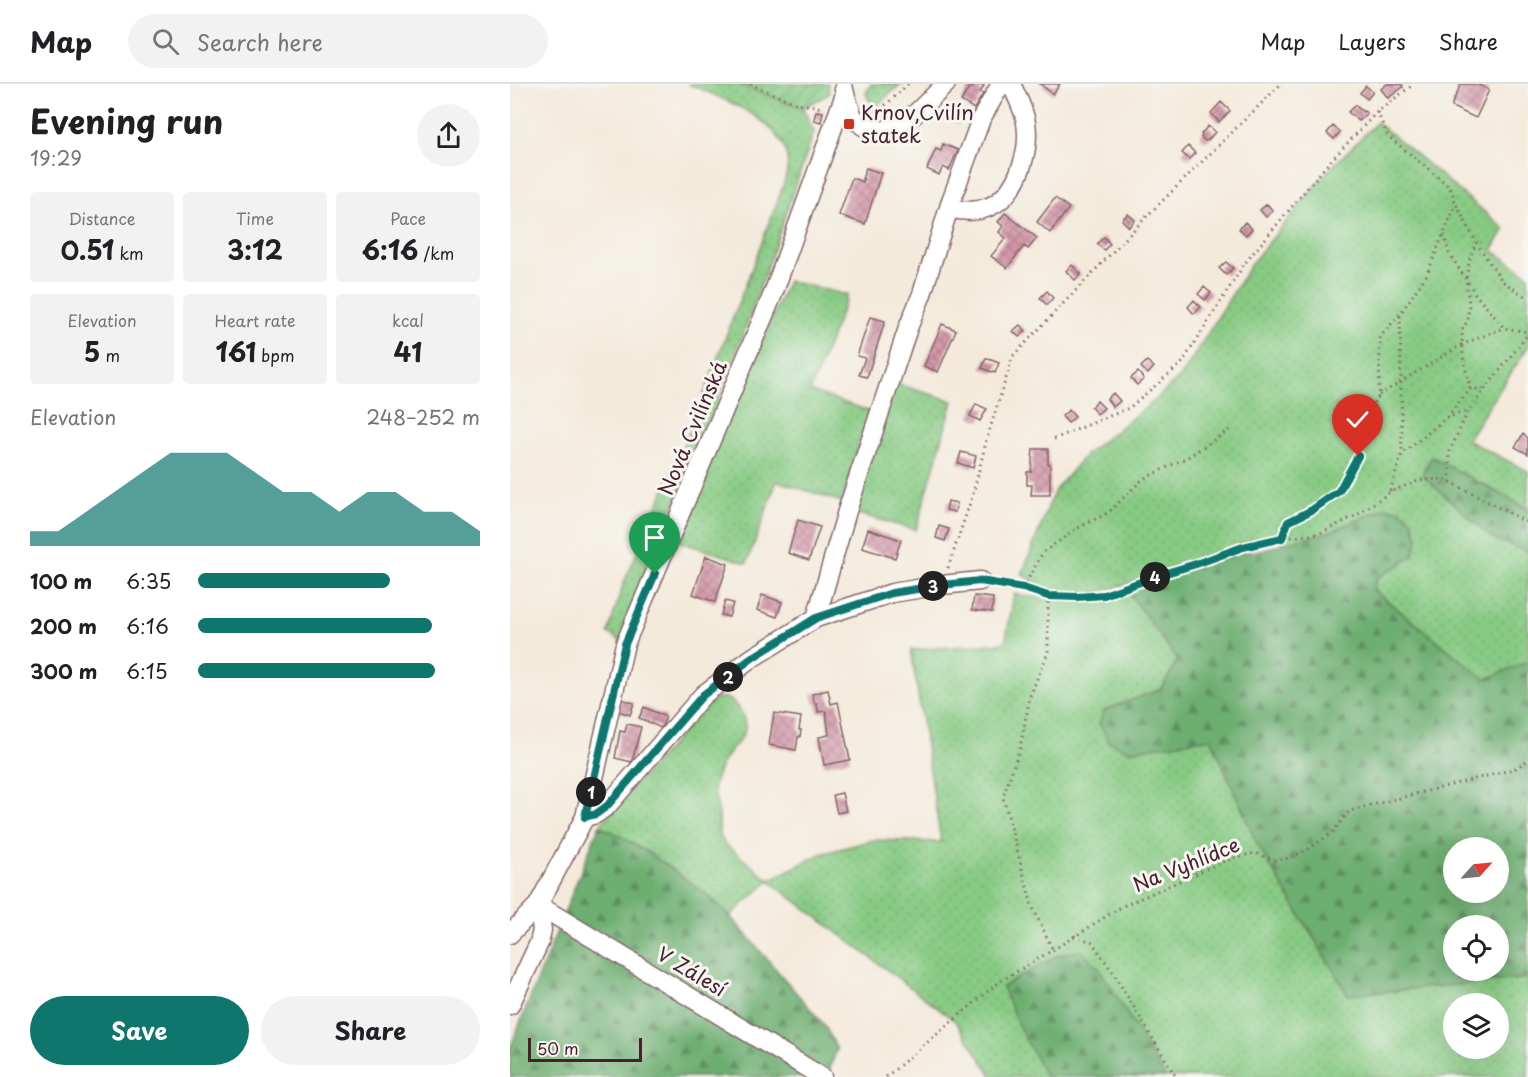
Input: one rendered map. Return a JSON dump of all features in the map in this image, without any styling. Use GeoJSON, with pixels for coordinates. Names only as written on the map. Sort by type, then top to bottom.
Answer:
{"type":"FeatureCollection","features":[{"type":"Feature","properties":{"kind":"street"},"geometry":{"type":"LineString","coordinates":[[846,115],[863,126],[884,130],[915,114],[946,84]]}},
{"type":"Feature","properties":{"kind":"street"},"geometry":{"type":"LineString","coordinates":[[816,618],[847,511],[908,328],[922,294],[952,198],[981,119],[1001,84]]}},
{"type":"Feature","properties":{"kind":"street"},"geometry":{"type":"LineString","coordinates":[[949,209],[972,212],[986,208],[997,202],[1018,176],[1025,154],[1027,126],[1024,113],[1011,84]]}},
{"type":"Feature","properties":{"kind":"street","name":"Nová Cvilínská"},"geometry":{"type":"LineString","coordinates":[[510,934],[538,905],[585,817],[625,644],[846,115],[844,89]]}},
{"type":"Feature","properties":{"kind":"street"},"geometry":{"type":"LineString","coordinates":[[585,817],[596,814],[607,806],[703,695],[752,658],[816,618],[892,593],[980,581]]}},
{"type":"Feature","properties":{"kind":"street"},"geometry":{"type":"LineString","coordinates":[[510,1005],[539,944],[542,930],[538,905]]}},
{"type":"Feature","properties":{"kind":"street","name":"V Zálesí"},"geometry":{"type":"LineString","coordinates":[[538,905],[822,1077]]}},
{"type":"Feature","properties":{"kind":"path"},"geometry":{"type":"LineString","coordinates":[[750,84],[793,102],[846,115],[874,113],[908,84]]}},
{"type":"Feature","properties":{"kind":"path"},"geometry":{"type":"LineString","coordinates":[[942,585],[973,494],[987,438],[1013,356],[1148,215],[1281,84]]}},
{"type":"Feature","properties":{"kind":"path"},"geometry":{"type":"LineString","coordinates":[[1054,439],[1129,408],[1182,363],[1245,263],[1325,167],[1377,112],[1414,84]]}},
{"type":"Feature","properties":{"kind":"path"},"geometry":{"type":"LineString","coordinates":[[1377,112],[1388,136],[1450,188],[1476,242],[1502,281],[1528,298]]}},
{"type":"Feature","properties":{"kind":"path"},"geometry":{"type":"LineString","coordinates":[[1379,396],[1380,337],[1400,314],[1426,276],[1456,204]]}},
{"type":"Feature","properties":{"kind":"path"},"geometry":{"type":"LineString","coordinates":[[1443,234],[1449,253],[1466,280],[1504,328]]}},
{"type":"Feature","properties":{"kind":"path"},"geometry":{"type":"LineString","coordinates":[[1470,389],[1463,356],[1462,331],[1468,319],[1469,303],[1466,280],[1469,261],[1476,242]]}},
{"type":"Feature","properties":{"kind":"path"},"geometry":{"type":"LineString","coordinates":[[1390,492],[1402,454],[1400,314]]}},
{"type":"Feature","properties":{"kind":"path"},"geometry":{"type":"LineString","coordinates":[[1282,538],[1288,522],[1312,510],[1339,491],[1358,456],[1363,416],[1379,396],[1463,344],[1504,328],[1528,333],[1469,410],[1450,450],[1450,482]]}},
{"type":"Feature","properties":{"kind":"path"},"geometry":{"type":"LineString","coordinates":[[1470,389],[1485,389]]}},
{"type":"Feature","properties":{"kind":"path"},"geometry":{"type":"LineString","coordinates":[[1402,454],[1446,418],[1470,389]]}},
{"type":"Feature","properties":{"kind":"path"},"geometry":{"type":"LineString","coordinates":[[1446,418],[1469,410]]}},
{"type":"Feature","properties":{"kind":"path"},"geometry":{"type":"LineString","coordinates":[[1023,588],[1043,552],[1078,528],[1109,512],[1143,479],[1188,457],[1232,428]]}},
{"type":"Feature","properties":{"kind":"path"},"geometry":{"type":"LineString","coordinates":[[980,581],[1023,588],[1048,596],[1104,595],[1243,547],[1282,538],[1318,534],[1357,515],[1390,492],[1420,480],[1445,479],[1528,524]]}},
{"type":"Feature","properties":{"kind":"path"},"geometry":{"type":"LineString","coordinates":[[1048,596],[1048,652],[1030,696],[1020,748],[1003,797],[1032,906],[1053,950]]}},
{"type":"Feature","properties":{"kind":"path","name":"Na Vyhlídce"},"geometry":{"type":"LineString","coordinates":[[886,1077],[999,982],[1121,907],[1229,859],[1255,853],[1274,860],[1289,858],[1333,832],[1349,811],[1514,769],[1528,760]]}},
{"type":"Feature","properties":{"kind":"path"},"geometry":{"type":"LineString","coordinates":[[1074,936],[1092,942],[1176,1077]]}},
{"type":"Feature","properties":{"kind":"green space"},"geometry":{"type":"Polygon","coordinates":[[[688,84],[737,84],[803,108],[814,132],[755,303],[707,430],[648,565],[621,641],[608,633],[623,585],[691,428],[776,205],[787,169],[786,153],[779,138],[767,126],[736,105],[688,84]]]}},
{"type":"Feature","properties":{"kind":"green space"},"geometry":{"type":"Polygon","coordinates":[[[737,84],[828,84],[829,94],[803,108],[737,84]]]}},
{"type":"Feature","properties":{"kind":"green space"},"geometry":{"type":"Polygon","coordinates":[[[871,84],[901,84],[877,105],[870,101],[866,93],[871,84]]]}},
{"type":"Feature","properties":{"kind":"green space"},"geometry":{"type":"Polygon","coordinates":[[[1377,122],[1505,229],[1492,250],[1528,275],[1528,347],[1467,440],[1528,471],[1528,509],[1432,457],[1492,538],[1528,552],[1528,662],[1486,680],[1373,589],[1377,578],[1413,556],[1418,538],[1412,520],[1400,510],[1385,508],[1332,531],[1282,544],[1280,533],[1124,585],[1089,594],[1065,594],[1042,589],[1022,574],[1055,490],[1087,453],[1150,404],[1182,375],[1251,264],[1327,172],[1377,122]]]}},
{"type":"Feature","properties":{"kind":"green space"},"geometry":{"type":"Polygon","coordinates":[[[788,281],[848,295],[810,391],[869,411],[842,502],[777,481],[747,563],[674,540],[788,281]]]}},
{"type":"Feature","properties":{"kind":"green space"},"geometry":{"type":"Polygon","coordinates":[[[894,383],[953,401],[916,530],[854,513],[894,383]]]}},
{"type":"Feature","properties":{"kind":"green space"},"geometry":{"type":"Polygon","coordinates":[[[1432,457],[1528,509],[1528,552],[1492,538],[1423,476],[1424,468],[1432,457]]]}},
{"type":"Feature","properties":{"kind":"green space"},"geometry":{"type":"Polygon","coordinates":[[[1385,508],[1400,510],[1412,520],[1418,539],[1413,556],[1377,578],[1373,590],[1485,679],[1528,662],[1528,978],[1509,980],[1509,915],[1443,915],[1443,981],[1496,981],[1348,995],[1257,844],[1211,738],[1129,751],[1109,742],[1099,723],[1105,710],[1161,689],[1178,660],[1127,590],[1236,553],[1256,551],[1332,531],[1385,508]]]}},
{"type":"Feature","properties":{"kind":"green space"},"geometry":{"type":"Polygon","coordinates":[[[1127,590],[1178,660],[1161,689],[1105,710],[1129,751],[1211,737],[1258,844],[1348,995],[1528,978],[1528,1077],[993,1077],[956,1022],[769,881],[730,916],[704,892],[613,832],[599,826],[706,706],[716,699],[724,698],[729,699],[738,707],[745,729],[740,740],[722,763],[714,786],[720,833],[725,844],[769,880],[821,854],[873,840],[941,842],[911,650],[1005,643],[1014,594],[1085,602],[1127,590]]]}},
{"type":"Feature","properties":{"kind":"green space"},"geometry":{"type":"Polygon","coordinates":[[[599,826],[649,853],[704,892],[730,916],[825,1026],[837,1049],[827,1077],[510,1077],[510,1048],[599,826]]]}},
{"type":"Feature","properties":{"kind":"green space"},"geometry":{"type":"Polygon","coordinates":[[[1081,950],[1100,969],[1165,1077],[1046,1077],[1018,1025],[1002,987],[1056,956],[1081,950]]]}},
{"type":"Feature","properties":{"kind":"building"},"geometry":{"type":"Polygon","coordinates":[[[975,84],[984,86],[980,92],[983,94],[974,109],[961,101],[970,86],[973,88],[975,84]]]}},
{"type":"Feature","properties":{"kind":"building"},"geometry":{"type":"Polygon","coordinates":[[[1040,84],[1060,84],[1053,94],[1040,84]]]}},
{"type":"Feature","properties":{"kind":"building"},"geometry":{"type":"Polygon","coordinates":[[[1387,84],[1401,84],[1403,87],[1388,98],[1381,89],[1387,84]]]}},
{"type":"Feature","properties":{"kind":"building"},"geometry":{"type":"Polygon","coordinates":[[[1461,84],[1477,84],[1489,90],[1476,118],[1452,107],[1461,84]]]}},
{"type":"Feature","properties":{"kind":"building"},"geometry":{"type":"Polygon","coordinates":[[[1366,86],[1373,92],[1367,99],[1360,93],[1366,86]]]}},
{"type":"Feature","properties":{"kind":"building"},"geometry":{"type":"Polygon","coordinates":[[[1221,102],[1230,111],[1219,122],[1211,113],[1221,102]]]}},
{"type":"Feature","properties":{"kind":"building"},"geometry":{"type":"Polygon","coordinates":[[[1355,105],[1367,113],[1359,121],[1348,112],[1355,105]]]}},
{"type":"Feature","properties":{"kind":"building"},"geometry":{"type":"Polygon","coordinates":[[[816,111],[823,112],[821,122],[814,120],[816,111]]]}},
{"type":"Feature","properties":{"kind":"building"},"geometry":{"type":"Polygon","coordinates":[[[954,111],[961,115],[957,123],[950,119],[954,111]]]}},
{"type":"Feature","properties":{"kind":"building"},"geometry":{"type":"Polygon","coordinates":[[[1208,126],[1215,132],[1205,141],[1201,134],[1208,126]]]}},
{"type":"Feature","properties":{"kind":"building"},"geometry":{"type":"Polygon","coordinates":[[[1333,126],[1340,132],[1334,139],[1327,133],[1333,126]]]}},
{"type":"Feature","properties":{"kind":"building"},"geometry":{"type":"Polygon","coordinates":[[[943,144],[958,150],[949,170],[943,167],[939,175],[927,169],[936,149],[941,151],[943,144]]]}},
{"type":"Feature","properties":{"kind":"building"},"geometry":{"type":"Polygon","coordinates":[[[1188,146],[1195,153],[1189,159],[1182,153],[1188,146]]]}},
{"type":"Feature","properties":{"kind":"building"},"geometry":{"type":"Polygon","coordinates":[[[866,168],[881,173],[865,224],[839,215],[852,178],[863,182],[866,168]]]}},
{"type":"Feature","properties":{"kind":"building"},"geometry":{"type":"Polygon","coordinates":[[[1055,198],[1069,208],[1050,233],[1037,222],[1055,198]]]}},
{"type":"Feature","properties":{"kind":"building"},"geometry":{"type":"Polygon","coordinates":[[[1267,204],[1273,211],[1266,217],[1260,210],[1267,204]]]}},
{"type":"Feature","properties":{"kind":"building"},"geometry":{"type":"Polygon","coordinates":[[[1005,213],[1037,238],[1028,249],[1024,246],[1007,268],[991,256],[1006,238],[999,232],[1003,226],[998,222],[1005,213]]]}},
{"type":"Feature","properties":{"kind":"building"},"geometry":{"type":"Polygon","coordinates":[[[1128,214],[1135,220],[1129,227],[1122,220],[1128,214]]]}},
{"type":"Feature","properties":{"kind":"building"},"geometry":{"type":"Polygon","coordinates":[[[1245,222],[1252,229],[1246,235],[1239,229],[1245,222]]]}},
{"type":"Feature","properties":{"kind":"building"},"geometry":{"type":"Polygon","coordinates":[[[1104,237],[1110,244],[1104,250],[1097,244],[1104,237]]]}},
{"type":"Feature","properties":{"kind":"building"},"geometry":{"type":"Polygon","coordinates":[[[1226,262],[1233,268],[1226,275],[1219,268],[1226,262]]]}},
{"type":"Feature","properties":{"kind":"building"},"geometry":{"type":"Polygon","coordinates":[[[1072,265],[1081,274],[1075,280],[1066,271],[1072,265]]]}},
{"type":"Feature","properties":{"kind":"building"},"geometry":{"type":"Polygon","coordinates":[[[1204,287],[1211,293],[1205,300],[1198,294],[1204,287]]]}},
{"type":"Feature","properties":{"kind":"building"},"geometry":{"type":"Polygon","coordinates":[[[1047,291],[1053,298],[1047,305],[1040,298],[1047,291]]]}},
{"type":"Feature","properties":{"kind":"building"},"geometry":{"type":"Polygon","coordinates":[[[1194,300],[1201,307],[1194,314],[1188,307],[1194,300]]]}},
{"type":"Feature","properties":{"kind":"building"},"geometry":{"type":"Polygon","coordinates":[[[870,317],[885,321],[867,377],[859,375],[865,358],[857,356],[870,317]]]}},
{"type":"Feature","properties":{"kind":"building"},"geometry":{"type":"Polygon","coordinates":[[[942,324],[956,330],[938,372],[924,366],[942,324]]]}},
{"type":"Feature","properties":{"kind":"building"},"geometry":{"type":"Polygon","coordinates":[[[1020,325],[1026,331],[1019,337],[1013,331],[1020,325]]]}},
{"type":"Feature","properties":{"kind":"building"},"geometry":{"type":"Polygon","coordinates":[[[986,358],[999,363],[995,373],[982,368],[986,358]]]}},
{"type":"Feature","properties":{"kind":"building"},"geometry":{"type":"Polygon","coordinates":[[[1147,361],[1154,367],[1148,374],[1141,367],[1147,361]]]}},
{"type":"Feature","properties":{"kind":"building"},"geometry":{"type":"Polygon","coordinates":[[[1138,372],[1144,379],[1137,385],[1131,378],[1138,372]]]}},
{"type":"Feature","properties":{"kind":"building"},"geometry":{"type":"Polygon","coordinates":[[[1113,393],[1120,401],[1113,407],[1107,399],[1113,393]]]}},
{"type":"Feature","properties":{"kind":"building"},"geometry":{"type":"Polygon","coordinates":[[[1097,401],[1104,408],[1097,414],[1091,407],[1097,401]]]}},
{"type":"Feature","properties":{"kind":"building"},"geometry":{"type":"Polygon","coordinates":[[[976,404],[987,409],[980,421],[970,416],[976,404]]]}},
{"type":"Feature","properties":{"kind":"building"},"geometry":{"type":"Polygon","coordinates":[[[1069,410],[1075,417],[1068,423],[1062,416],[1069,410]]]}},
{"type":"Feature","properties":{"kind":"building"},"geometry":{"type":"Polygon","coordinates":[[[1523,434],[1528,438],[1528,454],[1515,447],[1523,434]]]}},
{"type":"Feature","properties":{"kind":"building"},"geometry":{"type":"Polygon","coordinates":[[[1033,449],[1048,449],[1050,495],[1031,495],[1032,485],[1027,485],[1027,472],[1031,472],[1033,449]]]}},
{"type":"Feature","properties":{"kind":"building"},"geometry":{"type":"Polygon","coordinates":[[[961,452],[976,456],[973,468],[958,463],[961,452]]]}},
{"type":"Feature","properties":{"kind":"building"},"geometry":{"type":"Polygon","coordinates":[[[948,501],[957,503],[955,512],[946,510],[948,501]]]}},
{"type":"Feature","properties":{"kind":"building"},"geometry":{"type":"Polygon","coordinates":[[[798,520],[820,527],[809,560],[788,553],[798,520]]]}},
{"type":"Feature","properties":{"kind":"building"},"geometry":{"type":"Polygon","coordinates":[[[939,526],[949,529],[945,541],[936,538],[939,526]]]}},
{"type":"Feature","properties":{"kind":"building"},"geometry":{"type":"Polygon","coordinates":[[[868,529],[901,540],[895,558],[862,548],[868,529]]]}},
{"type":"Feature","properties":{"kind":"building"},"geometry":{"type":"Polygon","coordinates":[[[706,556],[728,564],[715,602],[693,594],[706,556]]]}},
{"type":"Feature","properties":{"kind":"building"},"geometry":{"type":"Polygon","coordinates":[[[762,595],[782,602],[777,617],[757,610],[762,595]]]}},
{"type":"Feature","properties":{"kind":"building"},"geometry":{"type":"Polygon","coordinates":[[[974,596],[993,598],[992,612],[972,610],[974,596]]]}},
{"type":"Feature","properties":{"kind":"building"},"geometry":{"type":"Polygon","coordinates":[[[725,601],[733,603],[729,617],[721,615],[725,601]]]}},
{"type":"Feature","properties":{"kind":"building"},"geometry":{"type":"Polygon","coordinates":[[[828,690],[831,704],[838,702],[850,760],[824,765],[819,737],[829,735],[826,711],[818,712],[817,703],[815,704],[812,694],[828,690]]]}},
{"type":"Feature","properties":{"kind":"building"},"geometry":{"type":"Polygon","coordinates":[[[621,699],[634,703],[630,715],[618,711],[621,699]]]}},
{"type":"Feature","properties":{"kind":"building"},"geometry":{"type":"Polygon","coordinates":[[[644,707],[666,717],[661,728],[639,718],[644,707]]]}},
{"type":"Feature","properties":{"kind":"building"},"geometry":{"type":"Polygon","coordinates":[[[774,713],[801,717],[800,737],[798,737],[796,750],[769,745],[774,713]]]}},
{"type":"Feature","properties":{"kind":"building"},"geometry":{"type":"Polygon","coordinates":[[[627,724],[641,727],[632,762],[615,758],[620,731],[625,732],[627,724]]]}},
{"type":"Feature","properties":{"kind":"building"},"geometry":{"type":"Polygon","coordinates":[[[842,793],[846,811],[837,813],[833,795],[842,793]]]}},
{"type":"Feature","properties":{"kind":"place","name":"Krnov,Cvilín statek"},"geometry":{"type":"Point","coordinates":[849,124]}},
{"type":"Feature","properties":{"kind":"route"},"geometry":{"type":"LineString","coordinates":[[655,574],[625,644],[585,817],[596,814],[607,806],[703,695],[752,658],[816,618],[892,593],[980,581],[1023,588],[1048,596],[1104,595],[1243,547],[1282,538],[1288,522],[1312,510],[1339,491],[1358,456]]}}]}
